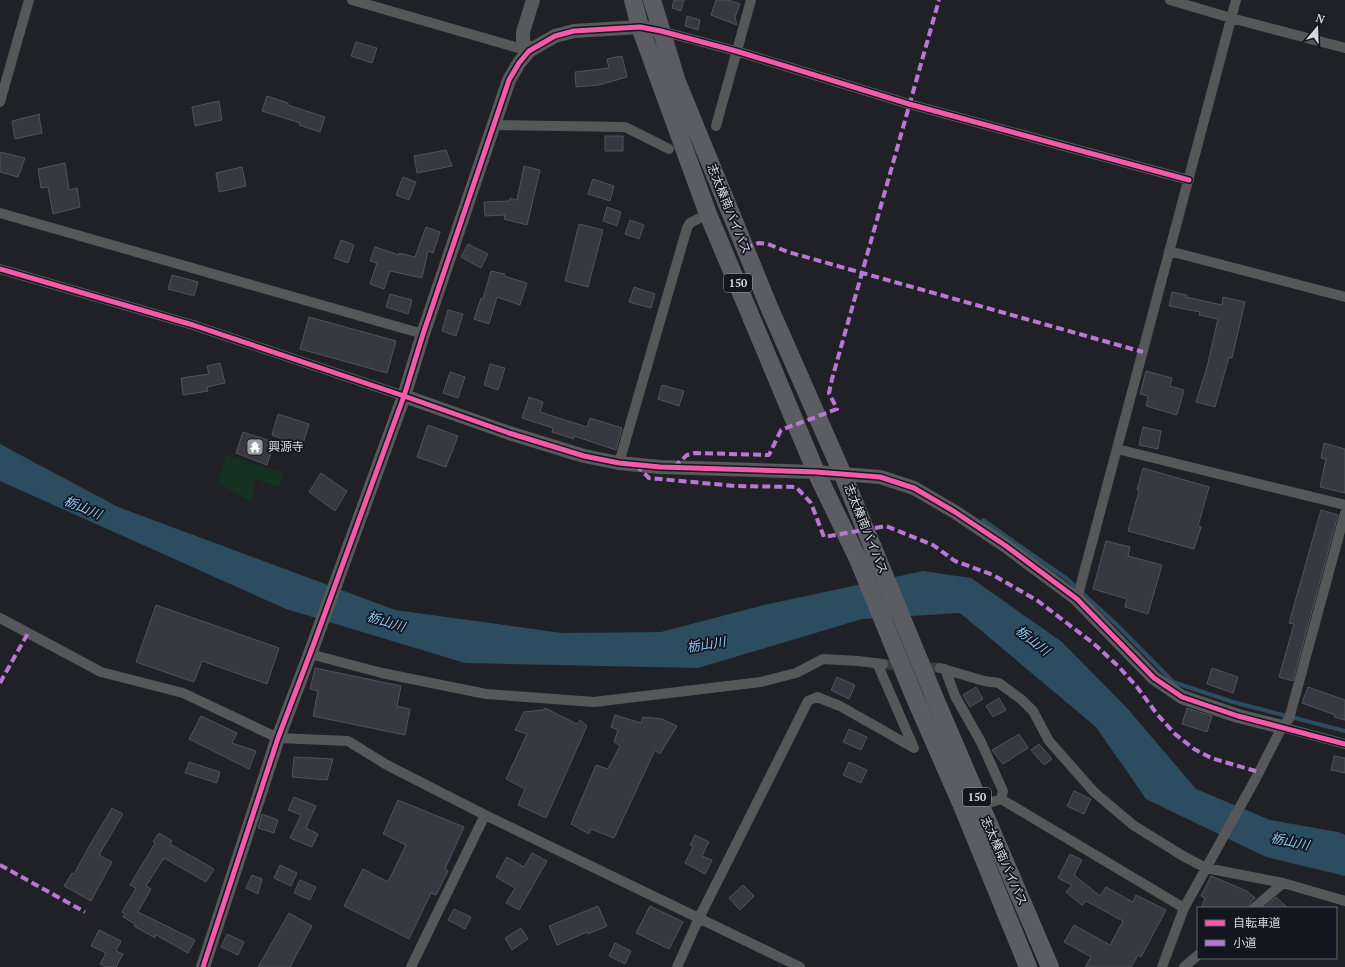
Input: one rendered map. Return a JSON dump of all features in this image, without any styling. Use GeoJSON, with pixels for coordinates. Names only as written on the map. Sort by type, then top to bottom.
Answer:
{"type":"FeatureCollection","features":[{"type":"Feature","properties":{"kind":"highway","name":"志太榛南バイパス"},"geometry":{"type":"LineString","coordinates":[[633,0],[640,27],[708,214],[816,472],[858,559],[1028,967]]}},
{"type":"Feature","properties":{"kind":"highway","name":"志太榛南バイパス"},"geometry":{"type":"LineString","coordinates":[[652,0],[677,82],[748,256],[843,475],[980,806],[1050,967]]}},
{"type":"Feature","properties":{"kind":"street"},"geometry":{"type":"LineString","coordinates":[[0,102],[29,0]]}},
{"type":"Feature","properties":{"kind":"street"},"geometry":{"type":"LineString","coordinates":[[352,0],[529,51]]}},
{"type":"Feature","properties":{"kind":"street"},"geometry":{"type":"LineString","coordinates":[[529,51],[523,42],[523,32],[532,0]]}},
{"type":"Feature","properties":{"kind":"street"},"geometry":{"type":"LineString","coordinates":[[716,126],[750,0]]}},
{"type":"Feature","properties":{"kind":"street"},"geometry":{"type":"LineString","coordinates":[[1170,0],[1231,18],[1345,48]]}},
{"type":"Feature","properties":{"kind":"street"},"geometry":{"type":"LineString","coordinates":[[1079,593],[1236,0]]}},
{"type":"Feature","properties":{"kind":"street"},"geometry":{"type":"LineString","coordinates":[[203,967],[278,738],[404,396],[423,334],[509,80],[519,63],[529,51],[555,36],[574,31],[640,27],[661,31],[736,51],[909,104],[1189,180]]}},
{"type":"Feature","properties":{"kind":"street"},"geometry":{"type":"LineString","coordinates":[[493,125],[625,127],[669,149]]}},
{"type":"Feature","properties":{"kind":"street"},"geometry":{"type":"LineString","coordinates":[[0,213],[423,334]]}},
{"type":"Feature","properties":{"kind":"street"},"geometry":{"type":"LineString","coordinates":[[619,463],[687,228],[690,223],[708,214]]}},
{"type":"Feature","properties":{"kind":"street"},"geometry":{"type":"LineString","coordinates":[[1169,251],[1345,297]]}},
{"type":"Feature","properties":{"kind":"street"},"geometry":{"type":"LineString","coordinates":[[0,269],[193,325],[509,433],[584,456],[619,463],[660,466],[816,472],[880,477],[914,488],[955,512],[1079,593],[1154,678],[1182,698],[1238,716],[1345,744]]}},
{"type":"Feature","properties":{"kind":"street"},"geometry":{"type":"LineString","coordinates":[[1117,449],[1345,505]]}},
{"type":"Feature","properties":{"kind":"street"},"geometry":{"type":"LineString","coordinates":[[1162,967],[1184,908],[1256,778],[1282,727],[1289,719],[1345,513]]}},
{"type":"Feature","properties":{"kind":"street"},"geometry":{"type":"LineString","coordinates":[[0,618],[101,672],[183,693],[278,738],[348,741],[387,765],[485,815],[800,967]]}},
{"type":"Feature","properties":{"kind":"street"},"geometry":{"type":"LineString","coordinates":[[311,650],[382,673],[486,694],[594,702],[760,682],[796,673],[823,659],[880,664],[914,748],[840,706],[817,697],[808,701],[699,918],[677,967]]}},
{"type":"Feature","properties":{"kind":"street"},"geometry":{"type":"LineString","coordinates":[[1001,799],[1003,791],[981,742],[955,696],[943,668],[984,681],[998,683],[1022,700],[1033,711],[1049,740],[1094,792],[1133,825],[1183,856],[1208,865],[1283,883],[1345,902]]}},
{"type":"Feature","properties":{"kind":"street"},"geometry":{"type":"LineString","coordinates":[[980,806],[1001,799],[1184,908]]}},
{"type":"Feature","properties":{"kind":"street"},"geometry":{"type":"LineString","coordinates":[[411,967],[485,815]]}},
{"type":"Feature","properties":{"kind":"street"},"geometry":{"type":"LineString","coordinates":[[1255,907],[1283,883]]}},
{"type":"Feature","properties":{"kind":"street"},"geometry":{"type":"LineString","coordinates":[[1184,967],[1197,956]]}},
{"type":"Feature","properties":{"kind":"green space"},"geometry":{"type":"Polygon","coordinates":[[[226,455],[283,473],[280,487],[256,479],[251,502],[218,483],[226,455]]]}},
{"type":"Feature","properties":{"kind":"water","name":"栃山川"},"geometry":{"type":"Polygon","coordinates":[[[0,444],[118,507],[395,610],[562,633],[661,632],[764,605],[923,571],[971,578],[1062,642],[1127,708],[1196,789],[1270,820],[1338,832],[1345,835],[1345,876],[1266,857],[1146,799],[1096,727],[960,613],[862,619],[698,668],[465,663],[286,609],[0,481],[0,444]]]}},
{"type":"Feature","properties":{"kind":"building"},"geometry":{"type":"Polygon","coordinates":[[[674,0],[684,0],[681,11],[672,8],[674,0]]]}},
{"type":"Feature","properties":{"kind":"building"},"geometry":{"type":"Polygon","coordinates":[[[716,0],[728,0],[740,4],[735,17],[737,25],[711,15],[716,0]]]}},
{"type":"Feature","properties":{"kind":"building"},"geometry":{"type":"Polygon","coordinates":[[[687,16],[700,20],[698,30],[685,26],[687,16]]]}},
{"type":"Feature","properties":{"kind":"building"},"geometry":{"type":"Polygon","coordinates":[[[356,42],[377,48],[372,63],[351,56],[356,42]]]}},
{"type":"Feature","properties":{"kind":"building"},"geometry":{"type":"Polygon","coordinates":[[[622,56],[627,77],[599,85],[576,87],[575,72],[609,68],[607,59],[622,56]]]}},
{"type":"Feature","properties":{"kind":"building"},"geometry":{"type":"Polygon","coordinates":[[[267,96],[288,103],[288,105],[325,117],[320,132],[299,125],[300,123],[262,111],[267,96]]]}},
{"type":"Feature","properties":{"kind":"building"},"geometry":{"type":"Polygon","coordinates":[[[219,101],[222,120],[195,126],[192,107],[219,101]]]}},
{"type":"Feature","properties":{"kind":"building"},"geometry":{"type":"Polygon","coordinates":[[[40,114],[39,116],[42,133],[15,139],[12,121],[40,114]]]}},
{"type":"Feature","properties":{"kind":"building"},"geometry":{"type":"Polygon","coordinates":[[[605,136],[623,136],[623,151],[605,151],[605,136]]]}},
{"type":"Feature","properties":{"kind":"building"},"geometry":{"type":"Polygon","coordinates":[[[446,150],[452,166],[417,173],[414,156],[446,150]]]}},
{"type":"Feature","properties":{"kind":"building"},"geometry":{"type":"Polygon","coordinates":[[[0,152],[25,158],[18,177],[0,172],[0,152]]]}},
{"type":"Feature","properties":{"kind":"building"},"geometry":{"type":"Polygon","coordinates":[[[65,163],[69,190],[77,188],[80,207],[53,214],[48,187],[41,188],[38,169],[65,163]]]}},
{"type":"Feature","properties":{"kind":"building"},"geometry":{"type":"Polygon","coordinates":[[[524,166],[540,170],[527,225],[504,219],[505,215],[485,216],[484,202],[509,201],[510,198],[517,200],[524,166]]]}},
{"type":"Feature","properties":{"kind":"building"},"geometry":{"type":"Polygon","coordinates":[[[242,167],[246,186],[219,192],[216,173],[242,167]]]}},
{"type":"Feature","properties":{"kind":"building"},"geometry":{"type":"Polygon","coordinates":[[[403,177],[416,182],[409,200],[396,195],[403,177]]]}},
{"type":"Feature","properties":{"kind":"building"},"geometry":{"type":"Polygon","coordinates":[[[593,179],[614,186],[610,201],[588,194],[593,179]]]}},
{"type":"Feature","properties":{"kind":"building"},"geometry":{"type":"Polygon","coordinates":[[[607,207],[621,212],[617,226],[603,221],[607,207]]]}},
{"type":"Feature","properties":{"kind":"building"},"geometry":{"type":"Polygon","coordinates":[[[630,220],[644,225],[639,239],[625,234],[630,220]]]}},
{"type":"Feature","properties":{"kind":"building"},"geometry":{"type":"Polygon","coordinates":[[[579,224],[603,230],[588,287],[565,281],[579,224]]]}},
{"type":"Feature","properties":{"kind":"building"},"geometry":{"type":"Polygon","coordinates":[[[426,227],[440,232],[433,253],[428,251],[422,278],[390,271],[384,289],[370,284],[377,263],[370,261],[375,247],[399,255],[399,253],[415,257],[426,227]]]}},
{"type":"Feature","properties":{"kind":"building"},"geometry":{"type":"Polygon","coordinates":[[[341,240],[354,245],[348,263],[334,258],[341,240]]]}},
{"type":"Feature","properties":{"kind":"building"},"geometry":{"type":"Polygon","coordinates":[[[468,244],[488,254],[481,268],[461,257],[468,244]]]}},
{"type":"Feature","properties":{"kind":"building"},"geometry":{"type":"Polygon","coordinates":[[[491,271],[505,274],[504,276],[527,283],[520,305],[497,297],[489,324],[474,319],[481,298],[483,299],[491,271]]]}},
{"type":"Feature","properties":{"kind":"building"},"geometry":{"type":"Polygon","coordinates":[[[172,275],[198,282],[194,296],[168,289],[172,275]]]}},
{"type":"Feature","properties":{"kind":"building"},"geometry":{"type":"Polygon","coordinates":[[[634,287],[655,294],[651,308],[629,302],[634,287]]]}},
{"type":"Feature","properties":{"kind":"building"},"geometry":{"type":"Polygon","coordinates":[[[1172,292],[1187,295],[1186,297],[1222,305],[1223,297],[1245,302],[1232,358],[1229,357],[1215,407],[1196,402],[1207,367],[1218,319],[1199,315],[1200,312],[1169,306],[1172,292]]]}},
{"type":"Feature","properties":{"kind":"building"},"geometry":{"type":"Polygon","coordinates":[[[390,294],[412,300],[408,314],[386,307],[390,294]]]}},
{"type":"Feature","properties":{"kind":"building"},"geometry":{"type":"Polygon","coordinates":[[[448,310],[463,314],[456,336],[442,331],[448,310]]]}},
{"type":"Feature","properties":{"kind":"building"},"geometry":{"type":"Polygon","coordinates":[[[309,317],[396,341],[387,373],[300,349],[309,317]]]}},
{"type":"Feature","properties":{"kind":"building"},"geometry":{"type":"Polygon","coordinates":[[[220,363],[225,383],[207,387],[208,391],[183,395],[181,378],[209,374],[207,366],[220,363]]]}},
{"type":"Feature","properties":{"kind":"building"},"geometry":{"type":"Polygon","coordinates":[[[490,364],[505,368],[498,390],[484,385],[490,364]]]}},
{"type":"Feature","properties":{"kind":"building"},"geometry":{"type":"Polygon","coordinates":[[[1146,371],[1172,378],[1170,386],[1184,390],[1177,415],[1146,406],[1148,396],[1140,394],[1146,371]]]}},
{"type":"Feature","properties":{"kind":"building"},"geometry":{"type":"Polygon","coordinates":[[[450,372],[465,377],[458,398],[443,393],[450,372]]]}},
{"type":"Feature","properties":{"kind":"building"},"geometry":{"type":"Polygon","coordinates":[[[662,385],[684,391],[679,406],[658,399],[662,385]]]}},
{"type":"Feature","properties":{"kind":"building"},"geometry":{"type":"Polygon","coordinates":[[[529,397],[543,402],[540,412],[587,427],[590,418],[622,428],[616,450],[574,436],[574,439],[552,432],[553,428],[522,418],[529,397]]]}},
{"type":"Feature","properties":{"kind":"building"},"geometry":{"type":"Polygon","coordinates":[[[278,414],[309,424],[302,447],[272,435],[278,414]]]}},
{"type":"Feature","properties":{"kind":"building"},"geometry":{"type":"Polygon","coordinates":[[[428,425],[458,436],[446,467],[417,457],[428,425]]]}},
{"type":"Feature","properties":{"kind":"building"},"geometry":{"type":"Polygon","coordinates":[[[1143,427],[1161,431],[1158,449],[1139,445],[1143,427]]]}},
{"type":"Feature","properties":{"kind":"building","name":"興源寺"},"geometry":{"type":"Polygon","coordinates":[[[243,432],[274,442],[267,465],[236,453],[243,432]]]}},
{"type":"Feature","properties":{"kind":"building"},"geometry":{"type":"Polygon","coordinates":[[[1324,443],[1345,449],[1345,493],[1320,487],[1326,459],[1321,458],[1324,443]]]}},
{"type":"Feature","properties":{"kind":"building"},"geometry":{"type":"Polygon","coordinates":[[[1143,468],[1209,487],[1198,526],[1201,527],[1194,549],[1128,531],[1139,491],[1137,490],[1143,468]]]}},
{"type":"Feature","properties":{"kind":"building"},"geometry":{"type":"Polygon","coordinates":[[[321,473],[347,491],[335,511],[309,492],[321,473]]]}},
{"type":"Feature","properties":{"kind":"building"},"geometry":{"type":"Polygon","coordinates":[[[1321,510],[1338,515],[1293,681],[1279,677],[1294,624],[1289,623],[1321,510]]]}},
{"type":"Feature","properties":{"kind":"building"},"geometry":{"type":"Polygon","coordinates":[[[1106,541],[1130,547],[1128,556],[1162,565],[1148,614],[1125,607],[1127,599],[1093,589],[1106,541]]]}},
{"type":"Feature","properties":{"kind":"building"},"geometry":{"type":"Polygon","coordinates":[[[156,605],[279,648],[267,684],[202,661],[194,682],[136,662],[156,605]]]}},
{"type":"Feature","properties":{"kind":"building"},"geometry":{"type":"Polygon","coordinates":[[[315,668],[401,686],[397,706],[410,709],[405,735],[313,716],[318,691],[310,689],[315,668]]]}},
{"type":"Feature","properties":{"kind":"building"},"geometry":{"type":"Polygon","coordinates":[[[1212,668],[1238,677],[1233,693],[1207,684],[1212,668]]]}},
{"type":"Feature","properties":{"kind":"building"},"geometry":{"type":"Polygon","coordinates":[[[837,677],[855,685],[849,699],[831,690],[837,677]]]}},
{"type":"Feature","properties":{"kind":"building"},"geometry":{"type":"Polygon","coordinates":[[[976,687],[983,699],[970,707],[963,695],[976,687]]]}},
{"type":"Feature","properties":{"kind":"building"},"geometry":{"type":"Polygon","coordinates":[[[1308,687],[1345,700],[1345,720],[1334,717],[1335,715],[1302,703],[1308,687]]]}},
{"type":"Feature","properties":{"kind":"building"},"geometry":{"type":"Polygon","coordinates":[[[999,698],[1006,710],[993,717],[986,706],[999,698]]]}},
{"type":"Feature","properties":{"kind":"building"},"geometry":{"type":"Polygon","coordinates":[[[545,708],[577,724],[580,720],[587,726],[546,818],[518,805],[525,789],[506,779],[527,734],[515,730],[524,712],[543,710],[545,708]]]}},
{"type":"Feature","properties":{"kind":"building"},"geometry":{"type":"Polygon","coordinates":[[[1187,708],[1212,716],[1207,732],[1182,724],[1187,708]]]}},
{"type":"Feature","properties":{"kind":"building"},"geometry":{"type":"Polygon","coordinates":[[[615,715],[641,723],[643,717],[662,719],[677,726],[660,754],[655,750],[614,838],[591,829],[589,834],[571,824],[596,765],[608,769],[620,746],[614,742],[618,730],[611,727],[615,715]]]}},
{"type":"Feature","properties":{"kind":"building"},"geometry":{"type":"Polygon","coordinates":[[[201,716],[237,733],[232,743],[256,751],[249,769],[189,739],[201,716]]]}},
{"type":"Feature","properties":{"kind":"building"},"geometry":{"type":"Polygon","coordinates":[[[849,729],[867,737],[861,750],[843,742],[849,729]]]}},
{"type":"Feature","properties":{"kind":"building"},"geometry":{"type":"Polygon","coordinates":[[[1019,734],[1028,748],[1003,764],[992,750],[1019,734]]]}},
{"type":"Feature","properties":{"kind":"building"},"geometry":{"type":"Polygon","coordinates":[[[1039,744],[1052,759],[1044,765],[1031,750],[1039,744]]]}},
{"type":"Feature","properties":{"kind":"building"},"geometry":{"type":"Polygon","coordinates":[[[1334,756],[1345,758],[1345,773],[1331,770],[1334,756]]]}},
{"type":"Feature","properties":{"kind":"building"},"geometry":{"type":"Polygon","coordinates":[[[294,757],[333,759],[327,780],[292,777],[294,757]]]}},
{"type":"Feature","properties":{"kind":"building"},"geometry":{"type":"Polygon","coordinates":[[[189,762],[220,772],[217,783],[185,773],[189,762]]]}},
{"type":"Feature","properties":{"kind":"building"},"geometry":{"type":"Polygon","coordinates":[[[849,762],[867,770],[861,783],[843,775],[849,762]]]}},
{"type":"Feature","properties":{"kind":"building"},"geometry":{"type":"Polygon","coordinates":[[[1074,791],[1091,799],[1084,814],[1067,806],[1074,791]]]}},
{"type":"Feature","properties":{"kind":"building"},"geometry":{"type":"Polygon","coordinates":[[[294,797],[316,806],[306,828],[318,834],[312,847],[290,838],[301,815],[288,810],[294,797]]]}},
{"type":"Feature","properties":{"kind":"building"},"geometry":{"type":"Polygon","coordinates":[[[398,800],[464,827],[445,869],[448,871],[436,895],[431,893],[409,939],[344,906],[363,869],[388,882],[406,845],[383,834],[398,800]]]}},
{"type":"Feature","properties":{"kind":"building"},"geometry":{"type":"Polygon","coordinates":[[[112,808],[123,814],[99,855],[112,862],[91,901],[64,886],[72,873],[74,874],[112,808]]]}},
{"type":"Feature","properties":{"kind":"building"},"geometry":{"type":"Polygon","coordinates":[[[262,814],[278,820],[274,833],[258,828],[262,814]]]}},
{"type":"Feature","properties":{"kind":"building"},"geometry":{"type":"Polygon","coordinates":[[[159,833],[172,841],[170,844],[214,869],[206,882],[164,858],[146,886],[151,889],[138,912],[195,940],[188,953],[156,935],[155,938],[134,926],[135,924],[123,917],[125,914],[122,912],[136,888],[130,885],[155,843],[153,842],[159,833]]]}},
{"type":"Feature","properties":{"kind":"building"},"geometry":{"type":"Polygon","coordinates":[[[695,835],[709,842],[702,856],[712,860],[705,874],[685,863],[693,847],[690,845],[695,835]]]}},
{"type":"Feature","properties":{"kind":"building"},"geometry":{"type":"Polygon","coordinates":[[[532,853],[547,861],[519,910],[506,903],[515,888],[496,877],[507,857],[524,867],[532,853]]]}},
{"type":"Feature","properties":{"kind":"building"},"geometry":{"type":"Polygon","coordinates":[[[1070,854],[1082,860],[1074,875],[1100,896],[1106,887],[1133,902],[1136,895],[1166,910],[1141,957],[1138,955],[1131,967],[1085,967],[1091,957],[1064,942],[1074,925],[1110,945],[1123,921],[1086,901],[1082,905],[1066,892],[1072,885],[1058,878],[1070,854]]]}},
{"type":"Feature","properties":{"kind":"building"},"geometry":{"type":"Polygon","coordinates":[[[280,865],[297,873],[291,886],[274,878],[280,865]]]}},
{"type":"Feature","properties":{"kind":"building"},"geometry":{"type":"Polygon","coordinates":[[[252,875],[262,879],[258,894],[246,888],[252,875]]]}},
{"type":"Feature","properties":{"kind":"building"},"geometry":{"type":"Polygon","coordinates":[[[1211,876],[1247,891],[1255,898],[1248,907],[1201,907],[1205,898],[1201,896],[1211,876]]]}},
{"type":"Feature","properties":{"kind":"building"},"geometry":{"type":"Polygon","coordinates":[[[300,880],[316,887],[310,900],[294,893],[300,880]]]}},
{"type":"Feature","properties":{"kind":"building"},"geometry":{"type":"Polygon","coordinates":[[[743,885],[754,896],[740,910],[729,898],[743,885]]]}},
{"type":"Feature","properties":{"kind":"building"},"geometry":{"type":"Polygon","coordinates":[[[1276,897],[1287,907],[1265,907],[1276,897]]]}},
{"type":"Feature","properties":{"kind":"building"},"geometry":{"type":"Polygon","coordinates":[[[598,906],[607,926],[588,934],[587,932],[557,945],[549,926],[598,906]]]}},
{"type":"Feature","properties":{"kind":"building"},"geometry":{"type":"Polygon","coordinates":[[[650,906],[683,922],[669,949],[636,933],[650,906]]]}},
{"type":"Feature","properties":{"kind":"building"},"geometry":{"type":"Polygon","coordinates":[[[454,909],[471,917],[465,929],[448,920],[454,909]]]}},
{"type":"Feature","properties":{"kind":"building"},"geometry":{"type":"Polygon","coordinates":[[[289,913],[312,926],[290,967],[258,967],[289,913]]]}},
{"type":"Feature","properties":{"kind":"building"},"geometry":{"type":"Polygon","coordinates":[[[521,928],[528,939],[512,950],[505,938],[521,928]]]}},
{"type":"Feature","properties":{"kind":"building"},"geometry":{"type":"Polygon","coordinates":[[[99,930],[121,941],[116,951],[123,954],[116,967],[107,967],[100,964],[106,953],[91,946],[99,930]]]}},
{"type":"Feature","properties":{"kind":"building"},"geometry":{"type":"Polygon","coordinates":[[[227,934],[244,942],[238,955],[221,947],[227,934]]]}},
{"type":"Feature","properties":{"kind":"building"},"geometry":{"type":"Polygon","coordinates":[[[615,943],[631,951],[625,964],[609,956],[615,943]]]}},
{"type":"Feature","properties":{"kind":"waterway"},"geometry":{"type":"LineString","coordinates":[[983,520],[1067,579],[1117,625],[1173,682],[1233,702],[1345,731]]}},
{"type":"Feature","properties":{"kind":"tunnel"},"geometry":{"type":"LineString","coordinates":[[883,664],[940,668]]}},
{"type":"Feature","properties":{"kind":"marked path"},"geometry":{"type":"LineString","coordinates":[[674,467],[687,455],[695,453],[769,455],[781,430],[837,409],[829,393],[832,379],[939,0]]}},
{"type":"Feature","properties":{"kind":"marked path"},"geometry":{"type":"LineString","coordinates":[[745,248],[759,243],[768,244],[788,252],[1143,352]]}},
{"type":"Feature","properties":{"kind":"marked path"},"geometry":{"type":"LineString","coordinates":[[636,465],[649,478],[735,486],[796,487],[811,503],[824,537],[886,526],[933,545],[955,561],[993,575],[1038,601],[1093,643],[1118,666],[1137,687],[1157,714],[1175,734],[1194,749],[1211,758],[1259,772]]}},
{"type":"Feature","properties":{"kind":"marked path"},"geometry":{"type":"LineString","coordinates":[[0,683],[28,633]]}},
{"type":"Feature","properties":{"kind":"marked path"},"geometry":{"type":"LineString","coordinates":[[0,865],[85,912]]}},
{"type":"Feature","properties":{"kind":"cycle path"},"geometry":{"type":"LineString","coordinates":[[203,967],[278,738],[404,396],[423,334],[509,80],[519,63],[529,51],[555,36],[574,31],[640,27],[661,31],[736,51],[909,104],[1189,180]]}},
{"type":"Feature","properties":{"kind":"cycle path"},"geometry":{"type":"LineString","coordinates":[[0,269],[193,325],[509,433],[584,456],[619,463],[660,467],[816,472],[880,477],[914,488],[955,512],[1006,546],[1077,599],[1154,678],[1182,697],[1238,716],[1345,744]]}},
{"type":"Feature","properties":{"kind":"place","name":"興源寺"},"geometry":{"type":"Point","coordinates":[255,447]}}]}
